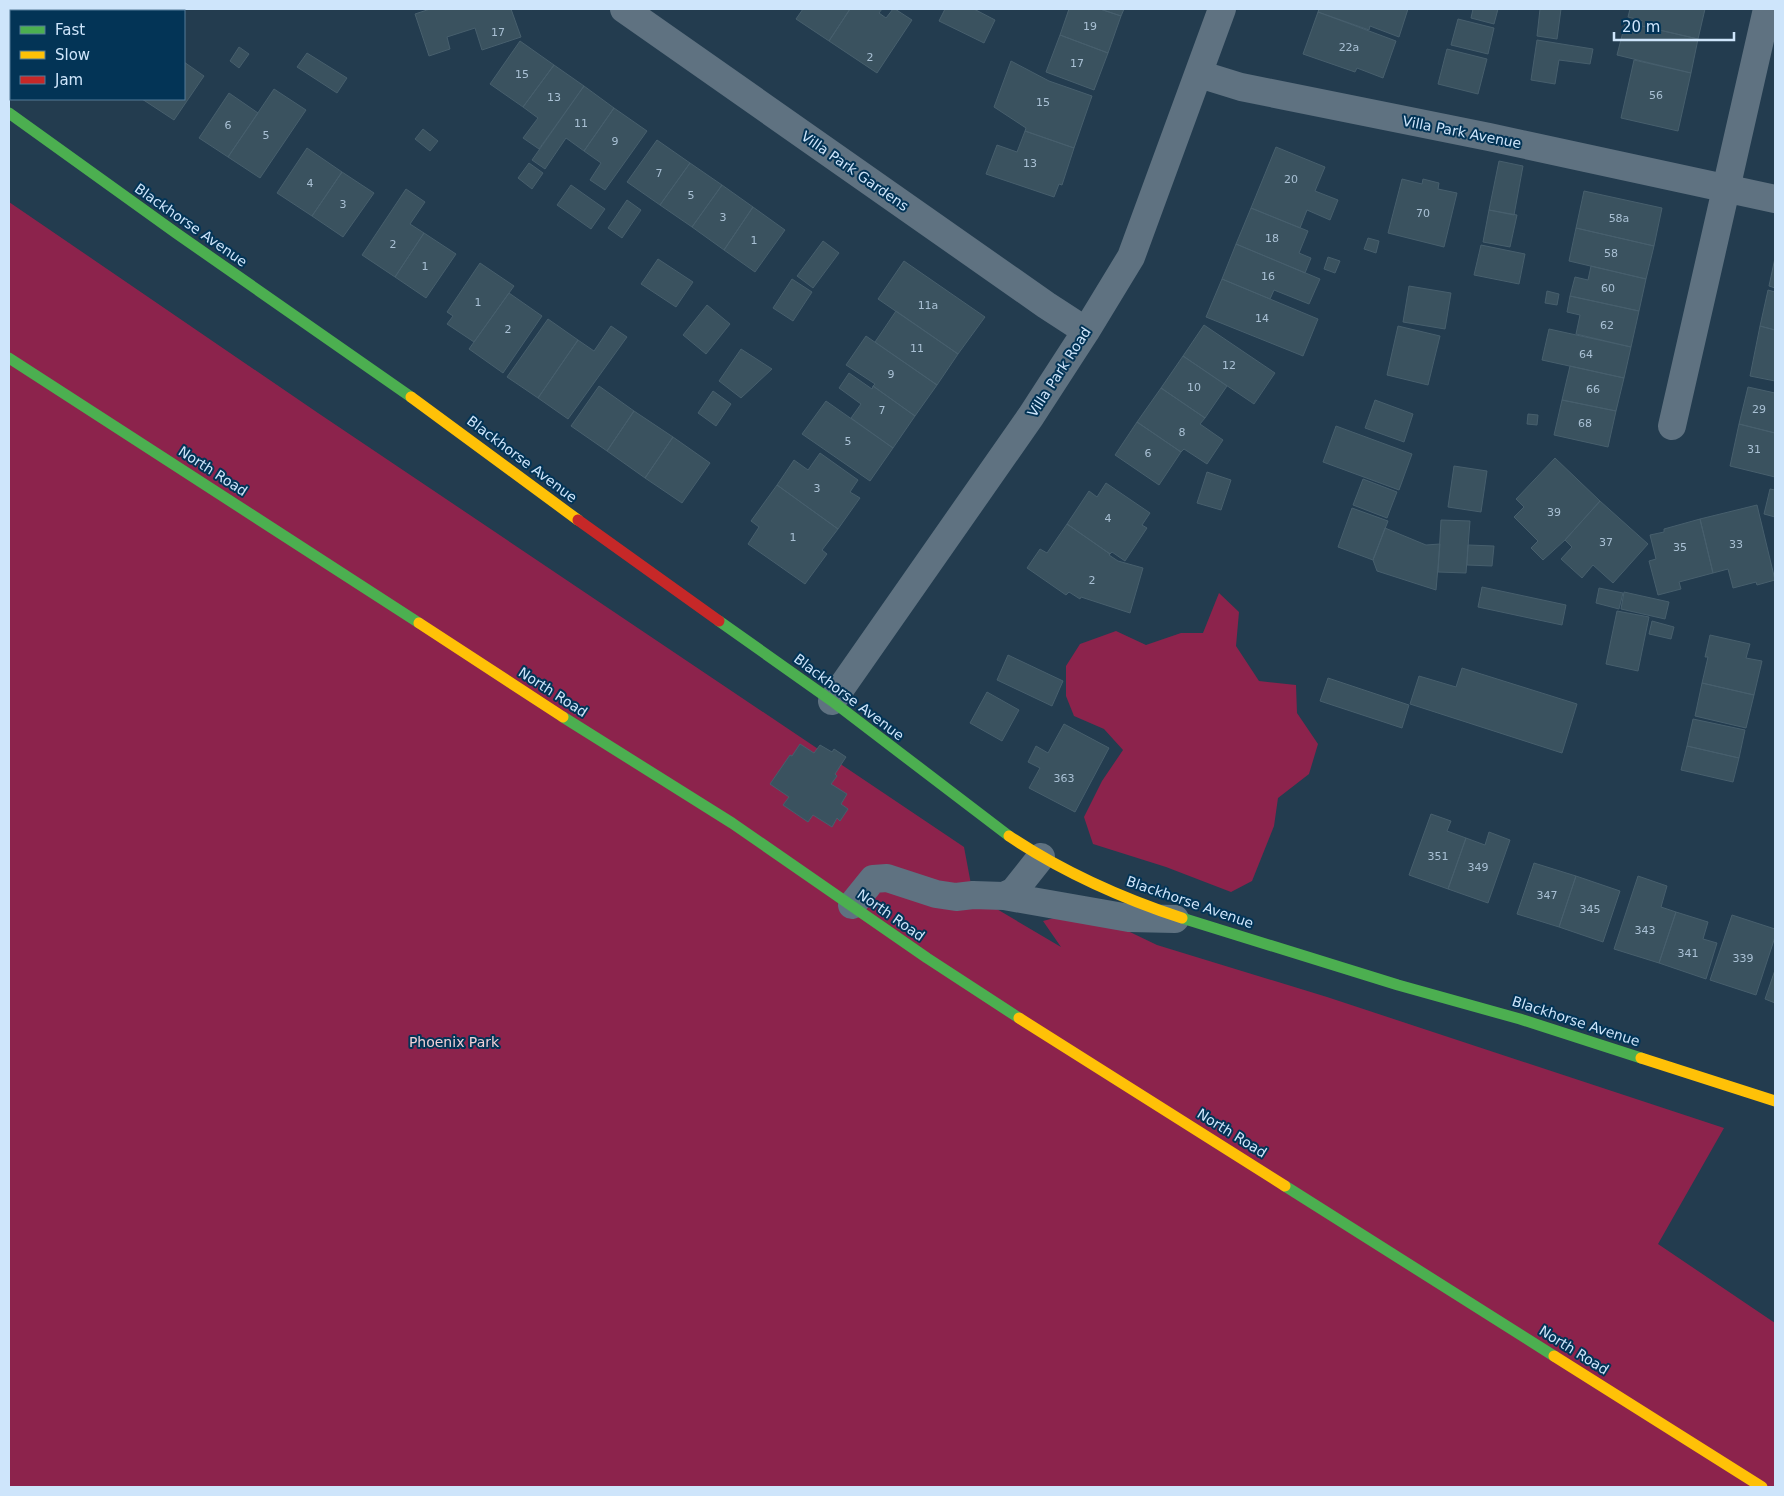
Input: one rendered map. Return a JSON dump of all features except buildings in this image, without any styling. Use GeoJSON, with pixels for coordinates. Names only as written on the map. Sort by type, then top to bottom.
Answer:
{"type":"FeatureCollection","features":[{"type":"Feature","properties":{"kind":"street","name":"Villa Park Gardens"},"geometry":{"type":"LineString","coordinates":[[624,9],[1046,305],[1086,331]]}},
{"type":"Feature","properties":{"kind":"street","name":"Villa Park Road"},"geometry":{"type":"LineString","coordinates":[[832,701],[1031,416],[1132,257],[1222,9]]}},
{"type":"Feature","properties":{"kind":"street"},"geometry":{"type":"LineString","coordinates":[[1672,426],[1767,9]]}},
{"type":"Feature","properties":{"kind":"street","name":"Villa Park Avenue"},"geometry":{"type":"LineString","coordinates":[[1200,74],[1241,87],[1489,137],[1775,199]]}},
{"type":"Feature","properties":{"kind":"street","name":"Blackhorse Avenue"},"geometry":{"type":"LineString","coordinates":[[9,112],[184,238],[444,420],[642,568],[832,701],[1002,831],[1041,857],[1142,905],[1184,919],[1520,1019],[1775,1101]]}},
{"type":"Feature","properties":{"kind":"street","name":"North Road"},"geometry":{"type":"LineString","coordinates":[[9,358],[591,735],[732,823],[927,958],[1762,1487]]}},
{"type":"Feature","properties":{"kind":"street"},"geometry":{"type":"LineString","coordinates":[[1004,896],[1014,891],[1041,857]]}},
{"type":"Feature","properties":{"kind":"street"},"geometry":{"type":"LineString","coordinates":[[852,905],[873,878],[887,878],[936,894],[956,898],[973,895],[1004,896],[1129,918],[1184,919]]}},
{"type":"Feature","properties":{"kind":"green space","name":"Phoenix Park"},"geometry":{"type":"Polygon","coordinates":[[[9,202],[318,413],[964,847],[973,895],[1061,947],[1043,921],[1084,910],[1157,945],[1327,997],[1724,1128],[1658,1244],[1775,1323],[1775,1487],[9,1487],[9,202]]]}},
{"type":"Feature","properties":{"kind":"green space"},"geometry":{"type":"Polygon","coordinates":[[[1219,593],[1239,612],[1236,646],[1259,681],[1296,685],[1297,713],[1318,744],[1309,774],[1278,798],[1274,826],[1252,881],[1231,892],[1166,867],[1093,844],[1084,817],[1102,781],[1123,750],[1104,729],[1074,716],[1066,696],[1066,666],[1080,644],[1116,631],[1146,645],[1181,633],[1203,633],[1219,593]]]}},
{"type":"Feature","properties":{"kind":"traffic: fast"},"geometry":{"type":"LineString","coordinates":[[9,113],[176,233],[411,397]]}},
{"type":"Feature","properties":{"kind":"traffic: fast"},"geometry":{"type":"LineString","coordinates":[[9,358],[419,623]]}},
{"type":"Feature","properties":{"kind":"traffic: fast"},"geometry":{"type":"LineString","coordinates":[[719,621],[832,701],[1009,836]]}},
{"type":"Feature","properties":{"kind":"traffic: fast"},"geometry":{"type":"LineString","coordinates":[[563,717],[732,823],[927,958],[1019,1018]]}},
{"type":"Feature","properties":{"kind":"traffic: fast"},"geometry":{"type":"LineString","coordinates":[[1182,918],[1398,985],[1520,1019],[1641,1058]]}},
{"type":"Feature","properties":{"kind":"traffic: fast"},"geometry":{"type":"LineString","coordinates":[[1285,1186],[1554,1356]]}},
{"type":"Feature","properties":{"kind":"traffic: slow"},"geometry":{"type":"LineString","coordinates":[[411,397],[578,520]]}},
{"type":"Feature","properties":{"kind":"traffic: slow"},"geometry":{"type":"LineString","coordinates":[[419,623],[563,717]]}},
{"type":"Feature","properties":{"kind":"traffic: slow"},"geometry":{"type":"LineString","coordinates":[[1009,836],[1050,861],[1093,883],[1137,902],[1182,918]]}},
{"type":"Feature","properties":{"kind":"traffic: slow"},"geometry":{"type":"LineString","coordinates":[[1019,1018],[1285,1186]]}},
{"type":"Feature","properties":{"kind":"traffic: slow"},"geometry":{"type":"LineString","coordinates":[[1641,1058],[1775,1101]]}},
{"type":"Feature","properties":{"kind":"traffic: slow"},"geometry":{"type":"LineString","coordinates":[[1554,1356],[1762,1487]]}},
{"type":"Feature","properties":{"kind":"traffic: jam"},"geometry":{"type":"LineString","coordinates":[[578,520],[719,621]]}}]}
